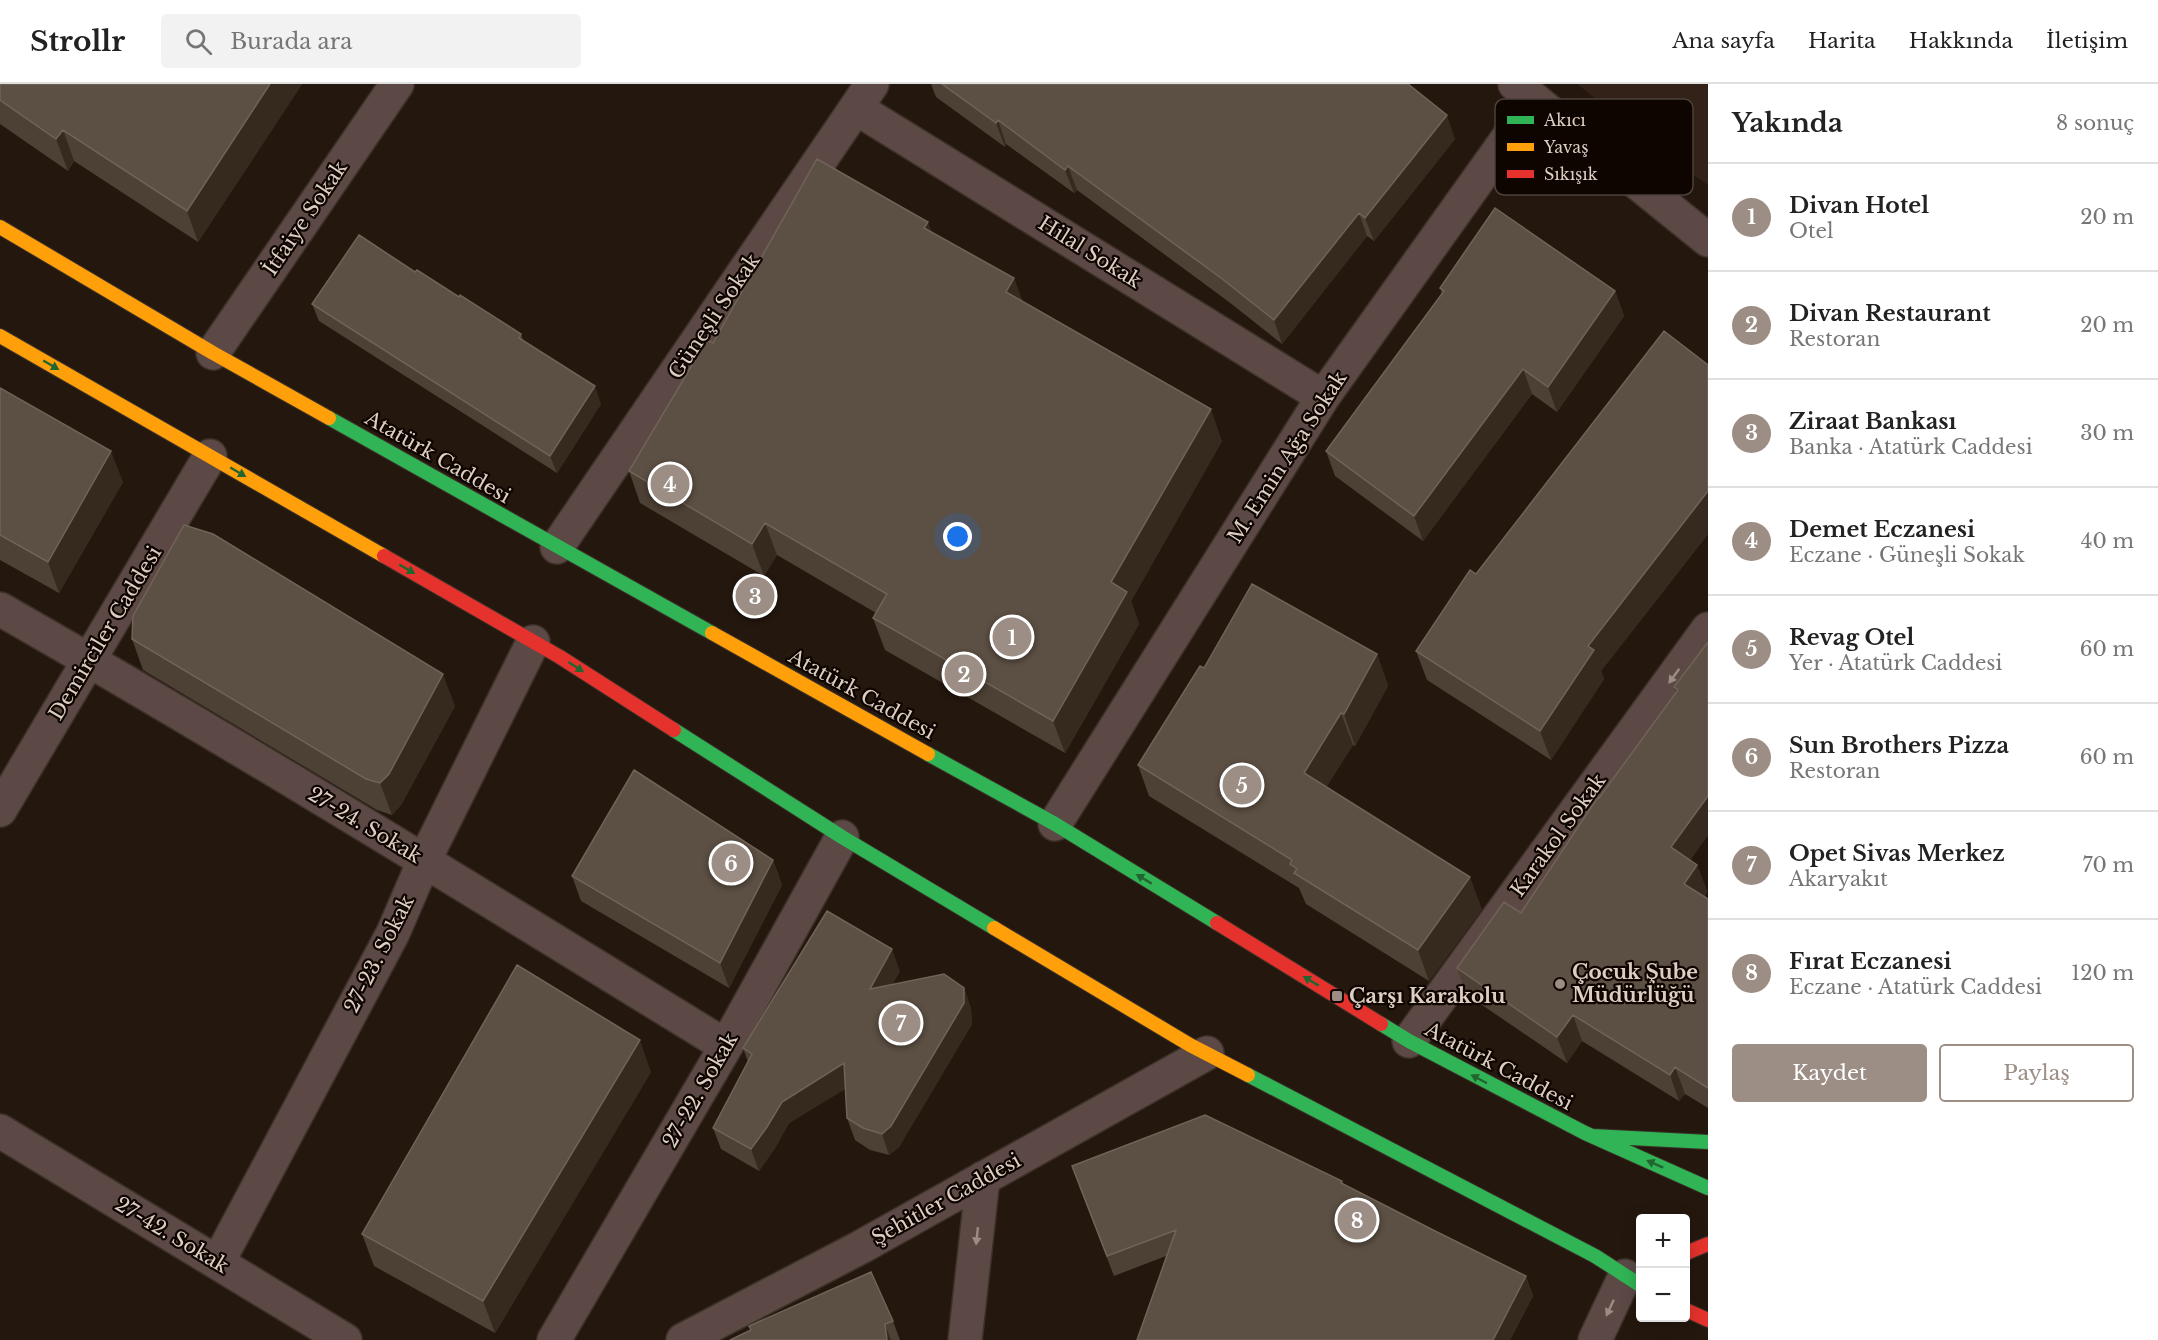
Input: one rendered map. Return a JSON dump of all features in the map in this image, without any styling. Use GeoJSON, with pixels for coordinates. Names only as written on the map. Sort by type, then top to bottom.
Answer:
{"type":"FeatureCollection","features":[{"type":"Feature","properties":{"kind":"main road","name":"Atatürk Caddesi"},"geometry":{"type":"LineString","coordinates":[[0,227],[213,352],[557,547],[1055,824],[1409,1041],[1497,1089],[1592,1136],[1708,1188]]}},
{"type":"Feature","properties":{"kind":"main road"},"geometry":{"type":"LineString","coordinates":[[0,336],[560,657],[842,837],[1207,1053],[1635,1277]]}},
{"type":"Feature","properties":{"kind":"main road"},"geometry":{"type":"LineString","coordinates":[[1592,1136],[1708,1142]]}},
{"type":"Feature","properties":{"kind":"main road"},"geometry":{"type":"LineString","coordinates":[[1690,1251],[1708,1244]]}},
{"type":"Feature","properties":{"kind":"main road"},"geometry":{"type":"LineString","coordinates":[[1690,1313],[1708,1320]]}},
{"type":"Feature","properties":{"kind":"street","name":"İtfaiye Sokak"},"geometry":{"type":"LineString","coordinates":[[213,352],[397,84]]}},
{"type":"Feature","properties":{"kind":"street","name":"Hilal Sokak"},"geometry":{"type":"LineString","coordinates":[[864,96],[1323,397]]}},
{"type":"Feature","properties":{"kind":"street","name":"Güneşli Sokak"},"geometry":{"type":"LineString","coordinates":[[557,547],[864,96]]}},
{"type":"Feature","properties":{"kind":"street","name":"M. Emin Ağa Sokak"},"geometry":{"type":"LineString","coordinates":[[1055,824],[1323,397],[1495,137]]}},
{"type":"Feature","properties":{"kind":"street"},"geometry":{"type":"LineString","coordinates":[[1652,195],[1708,240]]}},
{"type":"Feature","properties":{"kind":"street","name":"Demirciler Caddesi"},"geometry":{"type":"LineString","coordinates":[[0,810],[210,456]]}},
{"type":"Feature","properties":{"kind":"street","name":"27-24. Sokak"},"geometry":{"type":"LineString","coordinates":[[0,609],[90,660],[424,861],[726,1046]]}},
{"type":"Feature","properties":{"kind":"street","name":"Karakol Sokak"},"geometry":{"type":"LineString","coordinates":[[1409,1041],[1708,629]]}},
{"type":"Feature","properties":{"kind":"street","name":"27-23. Sokak"},"geometry":{"type":"LineString","coordinates":[[218,1262],[393,933],[424,861],[533,642]]}},
{"type":"Feature","properties":{"kind":"street","name":"27-22. Sokak"},"geometry":{"type":"LineString","coordinates":[[554,1340],[726,1046],[842,837]]}},
{"type":"Feature","properties":{"kind":"street","name":"Şehitler Caddesi"},"geometry":{"type":"LineString","coordinates":[[683,1340],[861,1247],[1207,1053]]}},
{"type":"Feature","properties":{"kind":"street","name":"27-42. Sokak"},"geometry":{"type":"LineString","coordinates":[[0,1131],[345,1340]]}},
{"type":"Feature","properties":{"kind":"street"},"geometry":{"type":"LineString","coordinates":[[965,1340],[983,1178]]}},
{"type":"Feature","properties":{"kind":"street"},"geometry":{"type":"LineString","coordinates":[[1595,1340],[1635,1277]]}},
{"type":"Feature","properties":{"kind":"shaded area"},"geometry":{"type":"Polygon","coordinates":[[[1577,84],[1708,84],[1708,185],[1693,175],[1693,99],[1596,99],[1577,84]]]}},
{"type":"Feature","properties":{"kind":"building"},"geometry":{"type":"Polygon","coordinates":[[[0,84],[270,84],[187,211],[63,130],[56,139],[0,100],[0,84]]]}},
{"type":"Feature","properties":{"kind":"building"},"geometry":{"type":"Polygon","coordinates":[[[942,84],[1408,84],[1447,115],[1365,218],[1359,213],[1274,320],[1221,278],[1068,166],[1065,170],[998,120],[996,123],[942,84]]]}},
{"type":"Feature","properties":{"kind":"building"},"geometry":{"type":"Polygon","coordinates":[[[817,159],[928,222],[924,228],[1014,278],[1006,292],[1211,409],[1111,582],[1127,592],[1053,721],[873,618],[887,594],[765,523],[752,544],[629,471],[707,340],[713,343],[817,159]]]}},
{"type":"Feature","properties":{"kind":"building"},"geometry":{"type":"Polygon","coordinates":[[[1495,208],[1615,291],[1548,387],[1523,369],[1414,516],[1326,451],[1444,291],[1440,288],[1495,208]]]}},
{"type":"Feature","properties":{"kind":"building"},"geometry":{"type":"Polygon","coordinates":[[[359,235],[415,272],[417,270],[459,297],[460,295],[521,334],[519,338],[595,386],[550,456],[312,304],[359,235]]]}},
{"type":"Feature","properties":{"kind":"building"},"geometry":{"type":"Polygon","coordinates":[[[1664,331],[1708,365],[1708,491],[1588,646],[1594,650],[1540,731],[1416,651],[1470,570],[1476,574],[1664,331]]]}},
{"type":"Feature","properties":{"kind":"building"},"geometry":{"type":"Polygon","coordinates":[[[0,388],[111,451],[48,562],[0,535],[0,388]]]}},
{"type":"Feature","properties":{"kind":"building"},"geometry":{"type":"Polygon","coordinates":[[[184,525],[213,534],[443,674],[389,774],[380,783],[366,779],[132,639],[133,616],[184,525]]]}},
{"type":"Feature","properties":{"kind":"building"},"geometry":{"type":"Polygon","coordinates":[[[1252,584],[1377,654],[1344,714],[1341,713],[1304,773],[1470,877],[1418,950],[1294,873],[1297,869],[1290,864],[1292,860],[1138,765],[1200,666],[1204,668],[1252,584]]]}},
{"type":"Feature","properties":{"kind":"building"},"geometry":{"type":"Polygon","coordinates":[[[1708,642],[1708,796],[1671,847],[1697,865],[1684,884],[1708,899],[1708,1088],[1675,1067],[1670,1075],[1573,1015],[1557,1037],[1457,968],[1504,902],[1521,913],[1598,797],[1678,690],[1674,687],[1708,642]]]}},
{"type":"Feature","properties":{"kind":"building"},"geometry":{"type":"Polygon","coordinates":[[[634,770],[773,860],[720,963],[572,876],[634,770]]]}},
{"type":"Feature","properties":{"kind":"building"},"geometry":{"type":"Polygon","coordinates":[[[827,911],[892,949],[870,989],[944,974],[964,988],[964,1003],[891,1126],[882,1134],[863,1128],[847,1118],[844,1063],[782,1102],[751,1149],[713,1128],[752,1054],[743,1048],[827,911]]]}},
{"type":"Feature","properties":{"kind":"building"},"geometry":{"type":"Polygon","coordinates":[[[517,965],[640,1040],[483,1301],[362,1234],[517,965]]]}},
{"type":"Feature","properties":{"kind":"building"},"geometry":{"type":"Polygon","coordinates":[[[1205,1115],[1342,1181],[1341,1183],[1526,1276],[1493,1340],[1137,1340],[1176,1230],[1107,1256],[1072,1166],[1205,1115]]]}},
{"type":"Feature","properties":{"kind":"building"},"geometry":{"type":"Polygon","coordinates":[[[871,1272],[893,1321],[885,1324],[887,1340],[730,1340],[751,1330],[749,1326],[871,1272]]]}},
{"type":"Feature","properties":{"kind":"traffic: fast"},"geometry":{"type":"LineString","coordinates":[[329,418],[712,633]]}},
{"type":"Feature","properties":{"kind":"traffic: fast"},"geometry":{"type":"LineString","coordinates":[[674,730],[842,837],[994,928]]}},
{"type":"Feature","properties":{"kind":"traffic: fast"},"geometry":{"type":"LineString","coordinates":[[928,754],[1055,824],[1217,923]]}},
{"type":"Feature","properties":{"kind":"traffic: fast"},"geometry":{"type":"LineString","coordinates":[[1381,1024],[1585,1133],[1708,1188]]}},
{"type":"Feature","properties":{"kind":"traffic: fast"},"geometry":{"type":"LineString","coordinates":[[1248,1075],[1595,1256],[1636,1282]]}},
{"type":"Feature","properties":{"kind":"traffic: fast"},"geometry":{"type":"LineString","coordinates":[[1592,1136],[1708,1142]]}},
{"type":"Feature","properties":{"kind":"traffic: slow"},"geometry":{"type":"LineString","coordinates":[[0,227],[213,353],[329,418]]}},
{"type":"Feature","properties":{"kind":"traffic: slow"},"geometry":{"type":"LineString","coordinates":[[0,336],[384,556]]}},
{"type":"Feature","properties":{"kind":"traffic: slow"},"geometry":{"type":"LineString","coordinates":[[712,633],[928,754]]}},
{"type":"Feature","properties":{"kind":"traffic: slow"},"geometry":{"type":"LineString","coordinates":[[994,928],[1190,1045],[1248,1075]]}},
{"type":"Feature","properties":{"kind":"traffic: jam"},"geometry":{"type":"LineString","coordinates":[[384,556],[560,657],[674,730]]}},
{"type":"Feature","properties":{"kind":"traffic: jam"},"geometry":{"type":"LineString","coordinates":[[1217,923],[1381,1024]]}},
{"type":"Feature","properties":{"kind":"traffic: jam"},"geometry":{"type":"LineString","coordinates":[[1690,1251],[1708,1244]]}},
{"type":"Feature","properties":{"kind":"traffic: jam"},"geometry":{"type":"LineString","coordinates":[[1690,1312],[1708,1320]]}},
{"type":"Feature","properties":{"kind":"place","name":"Demet Eczanesi"},"geometry":{"type":"Point","coordinates":[670,484]}},
{"type":"Feature","properties":{"kind":"place","name":"Ziraat Bankası"},"geometry":{"type":"Point","coordinates":[755,596]}},
{"type":"Feature","properties":{"kind":"place","name":"Divan Hotel"},"geometry":{"type":"Point","coordinates":[1012,637]}},
{"type":"Feature","properties":{"kind":"place","name":"Divan Restaurant"},"geometry":{"type":"Point","coordinates":[964,674]}},
{"type":"Feature","properties":{"kind":"place","name":"Revag Otel"},"geometry":{"type":"Point","coordinates":[1242,785]}},
{"type":"Feature","properties":{"kind":"place","name":"Sun Brothers Pizza"},"geometry":{"type":"Point","coordinates":[731,863]}},
{"type":"Feature","properties":{"kind":"place","name":"Çocuk Şube Müdürlüğü"},"geometry":{"type":"Point","coordinates":[1560,984]}},
{"type":"Feature","properties":{"kind":"place","name":"Çarşı Karakolu"},"geometry":{"type":"Point","coordinates":[1337,996]}},
{"type":"Feature","properties":{"kind":"place","name":"Opet Sivas Merkez"},"geometry":{"type":"Point","coordinates":[901,1023]}},
{"type":"Feature","properties":{"kind":"place","name":"Fırat Eczanesi"},"geometry":{"type":"Point","coordinates":[1357,1220]}}]}
